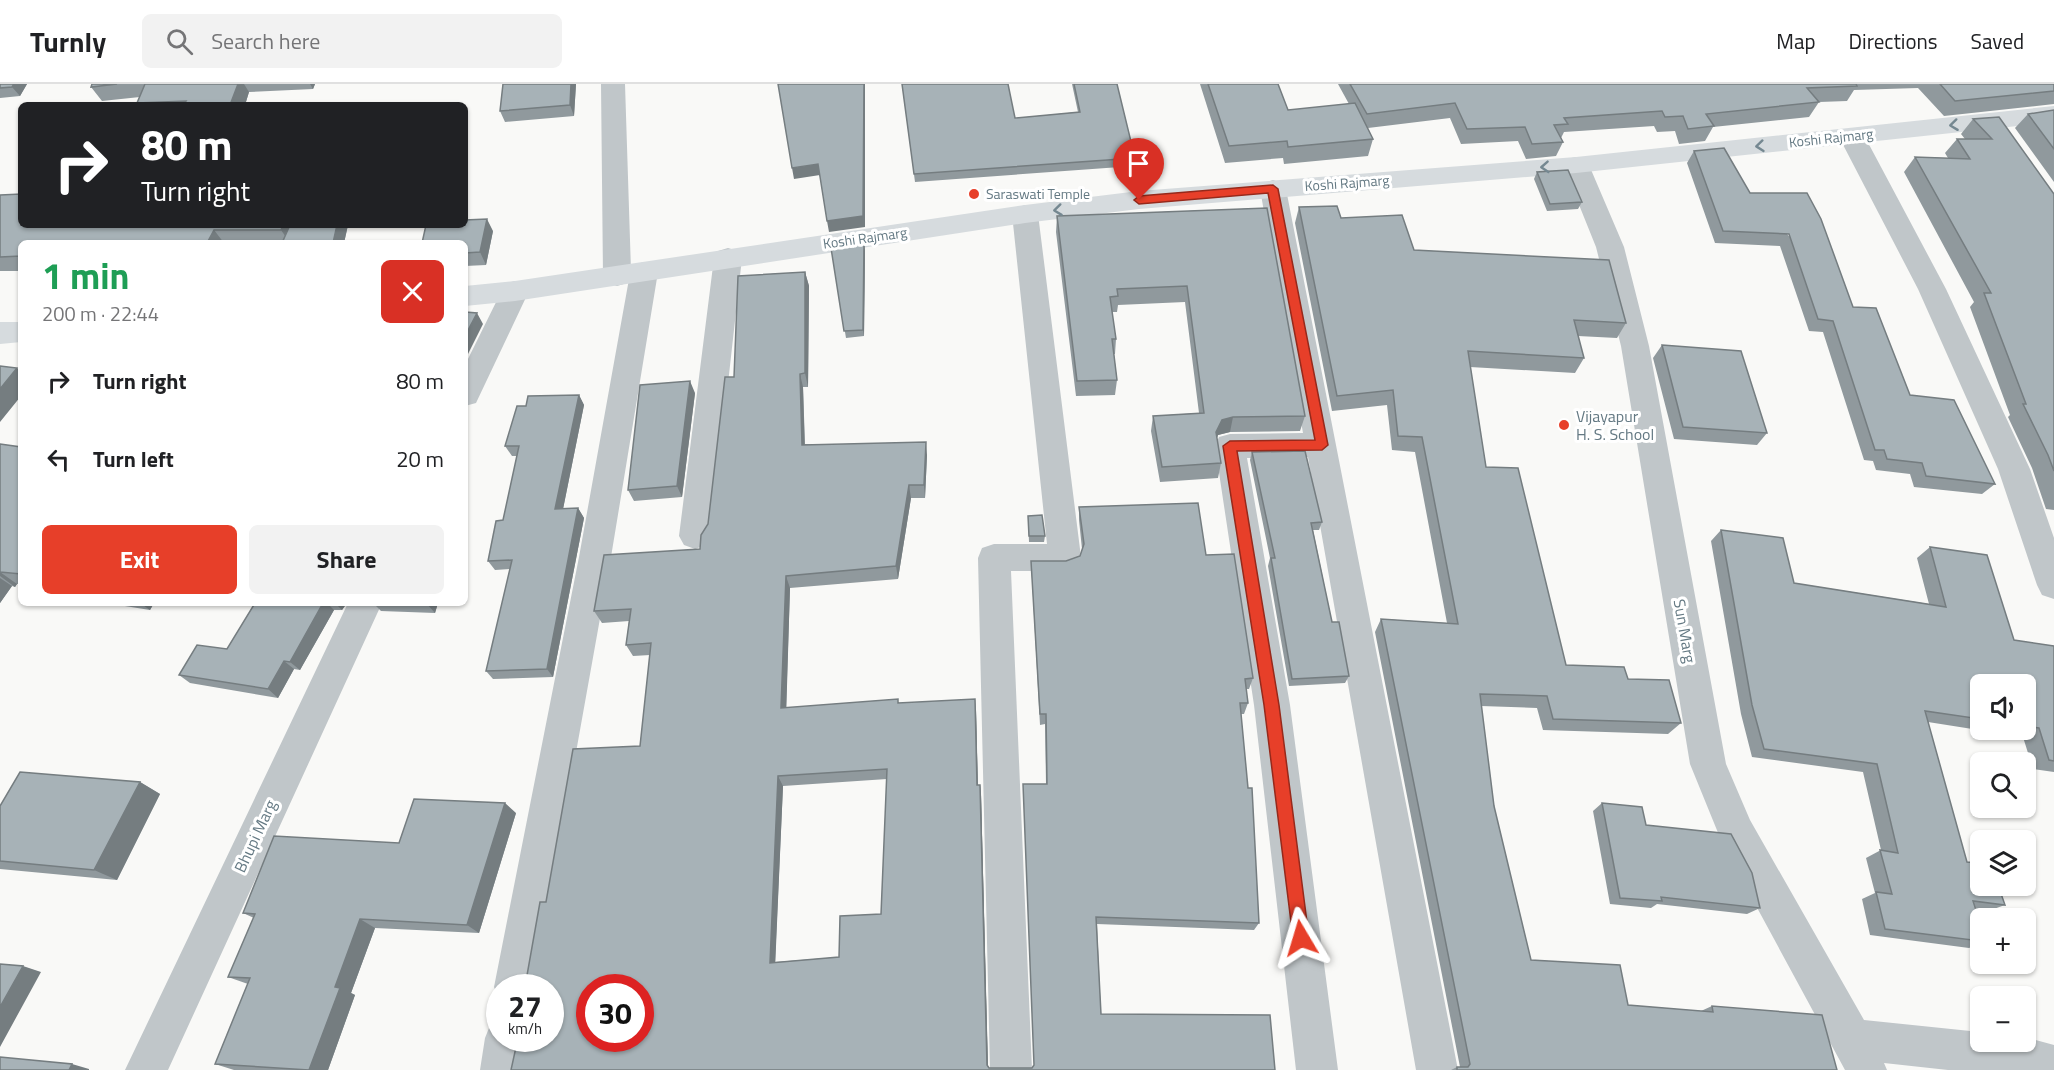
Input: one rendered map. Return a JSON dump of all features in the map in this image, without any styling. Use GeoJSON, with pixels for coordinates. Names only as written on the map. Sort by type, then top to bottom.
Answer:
{"type":"FeatureCollection","features":[{"type":"Feature","properties":{"kind":"main road","name":"Koshi Rajmarg"},"geometry":{"type":"LineString","coordinates":[[468,296],[630,274],[1025,214],[1139,200],[1576,165],[1852,137],[1999,130],[2054,114]]}},
{"type":"Feature","properties":{"kind":"main road"},"geometry":{"type":"LineString","coordinates":[[0,333],[18,332]]}},
{"type":"Feature","properties":{"kind":"street"},"geometry":{"type":"LineString","coordinates":[[516,974],[595,557],[630,274],[614,84]]}},
{"type":"Feature","properties":{"kind":"street"},"geometry":{"type":"LineString","coordinates":[[1852,137],[1932,289],[2014,469],[2054,585]]}},
{"type":"Feature","properties":{"kind":"street","name":"Sun Marg"},"geometry":{"type":"LineString","coordinates":[[1576,165],[1610,247],[1635,346],[1708,764],[1736,832],[1859,1055]]}},
{"type":"Feature","properties":{"kind":"street"},"geometry":{"type":"LineString","coordinates":[[1273,189],[1437,1070]]}},
{"type":"Feature","properties":{"kind":"street"},"geometry":{"type":"LineString","coordinates":[[1011,1070],[994,558],[1065,557],[1025,214]]}},
{"type":"Feature","properties":{"kind":"street"},"geometry":{"type":"LineString","coordinates":[[696,536],[728,258]]}},
{"type":"Feature","properties":{"kind":"street"},"geometry":{"type":"LineString","coordinates":[[468,388],[514,291]]}},
{"type":"Feature","properties":{"kind":"street"},"geometry":{"type":"LineString","coordinates":[[1317,1070],[1272,705],[1230,446],[1322,445]]}},
{"type":"Feature","properties":{"kind":"street","name":"Bhupi Marg"},"geometry":{"type":"LineString","coordinates":[[146,1070],[364,606]]}},
{"type":"Feature","properties":{"kind":"street"},"geometry":{"type":"LineString","coordinates":[[501,1070],[504,1052]]}},
{"type":"Feature","properties":{"kind":"street"},"geometry":{"type":"LineString","coordinates":[[1859,1055],[2020,1058],[2054,1066]]}},
{"type":"Feature","properties":{"kind":"building"},"geometry":{"type":"Polygon","coordinates":[[[0,84],[14,84],[12,87],[0,88],[0,84]]]}},
{"type":"Feature","properties":{"kind":"building"},"geometry":{"type":"Polygon","coordinates":[[[92,84],[117,84],[91,87],[92,84]]]}},
{"type":"Feature","properties":{"kind":"building"},"geometry":{"type":"Polygon","coordinates":[[[145,84],[238,84],[231,102],[137,102],[145,84]]]}},
{"type":"Feature","properties":{"kind":"building"},"geometry":{"type":"Polygon","coordinates":[[[503,84],[571,84],[570,105],[500,111],[503,84]]]}},
{"type":"Feature","properties":{"kind":"building"},"geometry":{"type":"Polygon","coordinates":[[[778,84],[864,84],[863,216],[827,221],[818,164],[792,168],[778,84]]]}},
{"type":"Feature","properties":{"kind":"building"},"geometry":{"type":"Polygon","coordinates":[[[902,84],[1008,84],[1015,118],[1080,112],[1074,84],[1117,84],[1135,158],[914,174],[902,84]]]}},
{"type":"Feature","properties":{"kind":"building"},"geometry":{"type":"Polygon","coordinates":[[[1208,84],[1278,84],[1288,110],[1355,103],[1373,139],[1288,147],[1287,141],[1229,146],[1208,84]]]}},
{"type":"Feature","properties":{"kind":"building"},"geometry":{"type":"Polygon","coordinates":[[[1350,84],[1856,84],[1857,86],[1807,88],[1819,102],[1706,114],[1714,126],[1688,129],[1683,116],[1665,117],[1662,111],[1564,118],[1568,124],[1554,125],[1563,142],[1532,144],[1525,127],[1467,129],[1455,103],[1367,114],[1350,84]]]}},
{"type":"Feature","properties":{"kind":"building"},"geometry":{"type":"Polygon","coordinates":[[[1940,84],[2054,84],[2054,91],[1955,101],[1940,84]]]}},
{"type":"Feature","properties":{"kind":"building"},"geometry":{"type":"Polygon","coordinates":[[[2054,110],[2054,149],[2028,114],[2054,110]]]}},
{"type":"Feature","properties":{"kind":"building"},"geometry":{"type":"Polygon","coordinates":[[[1999,117],[2054,194],[2054,471],[2023,404],[2026,404],[1984,293],[1991,293],[1915,157],[1970,159],[1957,139],[1992,139],[1973,119],[1999,117]]]}},
{"type":"Feature","properties":{"kind":"building"},"geometry":{"type":"Polygon","coordinates":[[[1724,148],[1750,193],[1807,193],[1821,219],[1853,307],[1876,308],[1910,395],[1954,400],[1995,484],[1926,476],[1922,463],[1887,459],[1884,450],[1875,450],[1833,321],[1818,319],[1789,234],[1723,231],[1694,151],[1724,148]]]}},
{"type":"Feature","properties":{"kind":"building"},"geometry":{"type":"Polygon","coordinates":[[[1568,170],[1582,202],[1550,204],[1537,172],[1568,170]]]}},
{"type":"Feature","properties":{"kind":"building"},"geometry":{"type":"Polygon","coordinates":[[[18,194],[18,228],[282,228],[281,230],[214,230],[209,240],[18,240],[18,256],[0,257],[0,195],[18,194]]]}},
{"type":"Feature","properties":{"kind":"building"},"geometry":{"type":"Polygon","coordinates":[[[1337,206],[1341,218],[1402,215],[1414,250],[1609,260],[1626,323],[1574,320],[1584,358],[1468,351],[1486,467],[1518,468],[1566,665],[1624,667],[1628,679],[1669,680],[1681,723],[1553,719],[1547,696],[1480,694],[1494,806],[1531,960],[1620,965],[1628,1005],[1713,1012],[1712,1006],[1822,1015],[1837,1070],[1457,1070],[1457,1067],[1468,1067],[1470,1064],[1381,619],[1458,624],[1422,437],[1398,436],[1393,390],[1337,396],[1299,207],[1337,206]]]}},
{"type":"Feature","properties":{"kind":"building"},"geometry":{"type":"Polygon","coordinates":[[[1267,208],[1305,416],[1233,417],[1222,420],[1216,432],[1221,463],[1162,467],[1153,416],[1204,413],[1187,286],[1117,289],[1118,296],[1110,297],[1116,339],[1112,339],[1117,380],[1077,381],[1057,216],[1267,208]]]}},
{"type":"Feature","properties":{"kind":"building"},"geometry":{"type":"Polygon","coordinates":[[[487,219],[480,252],[468,253],[468,240],[423,240],[425,228],[468,228],[468,220],[487,219]]]}},
{"type":"Feature","properties":{"kind":"building"},"geometry":{"type":"Polygon","coordinates":[[[289,228],[336,228],[334,240],[283,240],[289,228]]]}},
{"type":"Feature","properties":{"kind":"building"},"geometry":{"type":"Polygon","coordinates":[[[864,243],[863,330],[844,331],[831,248],[864,243]]]}},
{"type":"Feature","properties":{"kind":"building"},"geometry":{"type":"Polygon","coordinates":[[[805,272],[805,373],[800,374],[802,445],[926,442],[924,485],[909,485],[896,566],[786,576],[781,708],[898,699],[898,703],[975,699],[977,785],[980,785],[987,1065],[989,1068],[1032,1068],[1034,1065],[1023,784],[1047,784],[1046,714],[1040,714],[1031,561],[1066,561],[1080,556],[1084,544],[1079,507],[1198,503],[1206,555],[1234,554],[1253,678],[1245,679],[1248,703],[1240,703],[1248,788],[1252,788],[1259,923],[1096,917],[1101,1014],[1270,1015],[1275,1070],[511,1070],[515,1052],[564,1052],[564,974],[527,974],[540,902],[546,902],[573,749],[640,746],[651,643],[626,645],[631,609],[594,611],[604,555],[700,549],[701,535],[708,524],[725,377],[734,377],[738,276],[805,272]],[[887,769],[778,776],[770,963],[839,957],[840,916],[881,914],[887,769]]]}},
{"type":"Feature","properties":{"kind":"building"},"geometry":{"type":"Polygon","coordinates":[[[468,312],[477,313],[468,330],[468,312]]]}},
{"type":"Feature","properties":{"kind":"building"},"geometry":{"type":"Polygon","coordinates":[[[1662,345],[1741,351],[1767,433],[1683,427],[1662,345]]]}},
{"type":"Feature","properties":{"kind":"building"},"geometry":{"type":"Polygon","coordinates":[[[0,366],[17,368],[0,389],[0,366]]]}},
{"type":"Feature","properties":{"kind":"building"},"geometry":{"type":"Polygon","coordinates":[[[690,381],[677,486],[628,490],[640,385],[690,381]]]}},
{"type":"Feature","properties":{"kind":"building"},"geometry":{"type":"Polygon","coordinates":[[[579,395],[555,509],[578,508],[547,669],[486,671],[512,560],[488,561],[496,521],[503,520],[519,446],[505,446],[517,406],[526,406],[528,396],[579,395]]]}},
{"type":"Feature","properties":{"kind":"building"},"geometry":{"type":"Polygon","coordinates":[[[0,444],[18,447],[18,574],[0,572],[0,444]]]}},
{"type":"Feature","properties":{"kind":"building"},"geometry":{"type":"Polygon","coordinates":[[[1305,451],[1322,522],[1311,523],[1332,622],[1339,622],[1349,676],[1292,679],[1271,558],[1275,558],[1252,452],[1305,451]]]}},
{"type":"Feature","properties":{"kind":"building"},"geometry":{"type":"Polygon","coordinates":[[[1042,515],[1045,536],[1029,536],[1028,516],[1042,515]]]}},
{"type":"Feature","properties":{"kind":"building"},"geometry":{"type":"Polygon","coordinates":[[[1721,530],[1783,538],[1794,583],[1946,607],[1930,547],[1987,555],[2014,640],[2054,646],[2054,761],[2049,760],[2039,728],[2036,728],[2036,674],[1970,674],[1970,718],[1925,711],[1967,862],[1970,862],[1970,896],[2002,896],[2005,905],[1973,901],[1975,908],[1970,908],[1970,940],[1885,929],[1876,892],[1892,894],[1880,850],[1898,853],[1877,764],[1764,749],[1752,705],[1721,530]]]}},
{"type":"Feature","properties":{"kind":"building"},"geometry":{"type":"Polygon","coordinates":[[[253,606],[321,606],[290,662],[284,661],[268,689],[179,675],[197,645],[227,649],[253,606]]]}},
{"type":"Feature","properties":{"kind":"building"},"geometry":{"type":"Polygon","coordinates":[[[20,772],[140,782],[94,870],[0,861],[0,806],[20,772]]]}},
{"type":"Feature","properties":{"kind":"building"},"geometry":{"type":"Polygon","coordinates":[[[414,799],[505,803],[467,925],[360,919],[335,987],[340,988],[309,1070],[215,1064],[250,978],[228,977],[255,914],[243,913],[274,836],[399,843],[414,799]]]}},
{"type":"Feature","properties":{"kind":"building"},"geometry":{"type":"Polygon","coordinates":[[[1602,803],[1642,807],[1646,825],[1731,834],[1752,873],[1760,908],[1661,897],[1662,901],[1620,898],[1602,803]]]}},
{"type":"Feature","properties":{"kind":"building"},"geometry":{"type":"Polygon","coordinates":[[[0,964],[23,966],[0,1007],[0,964]]]}},
{"type":"Feature","properties":{"kind":"building"},"geometry":{"type":"Polygon","coordinates":[[[0,1057],[72,1064],[69,1070],[0,1070],[0,1057]]]}},
{"type":"Feature","properties":{"kind":"place","name":"Saraswati Temple"},"geometry":{"type":"Point","coordinates":[974,194]}},
{"type":"Feature","properties":{"kind":"place","name":"Vijayapur H. S. School"},"geometry":{"type":"Point","coordinates":[1564,425]}},
{"type":"Feature","properties":{"kind":"route"},"geometry":{"type":"LineString","coordinates":[[1139,200],[1273,189],[1322,445],[1230,446],[1272,705],[1301,938]]}}]}
